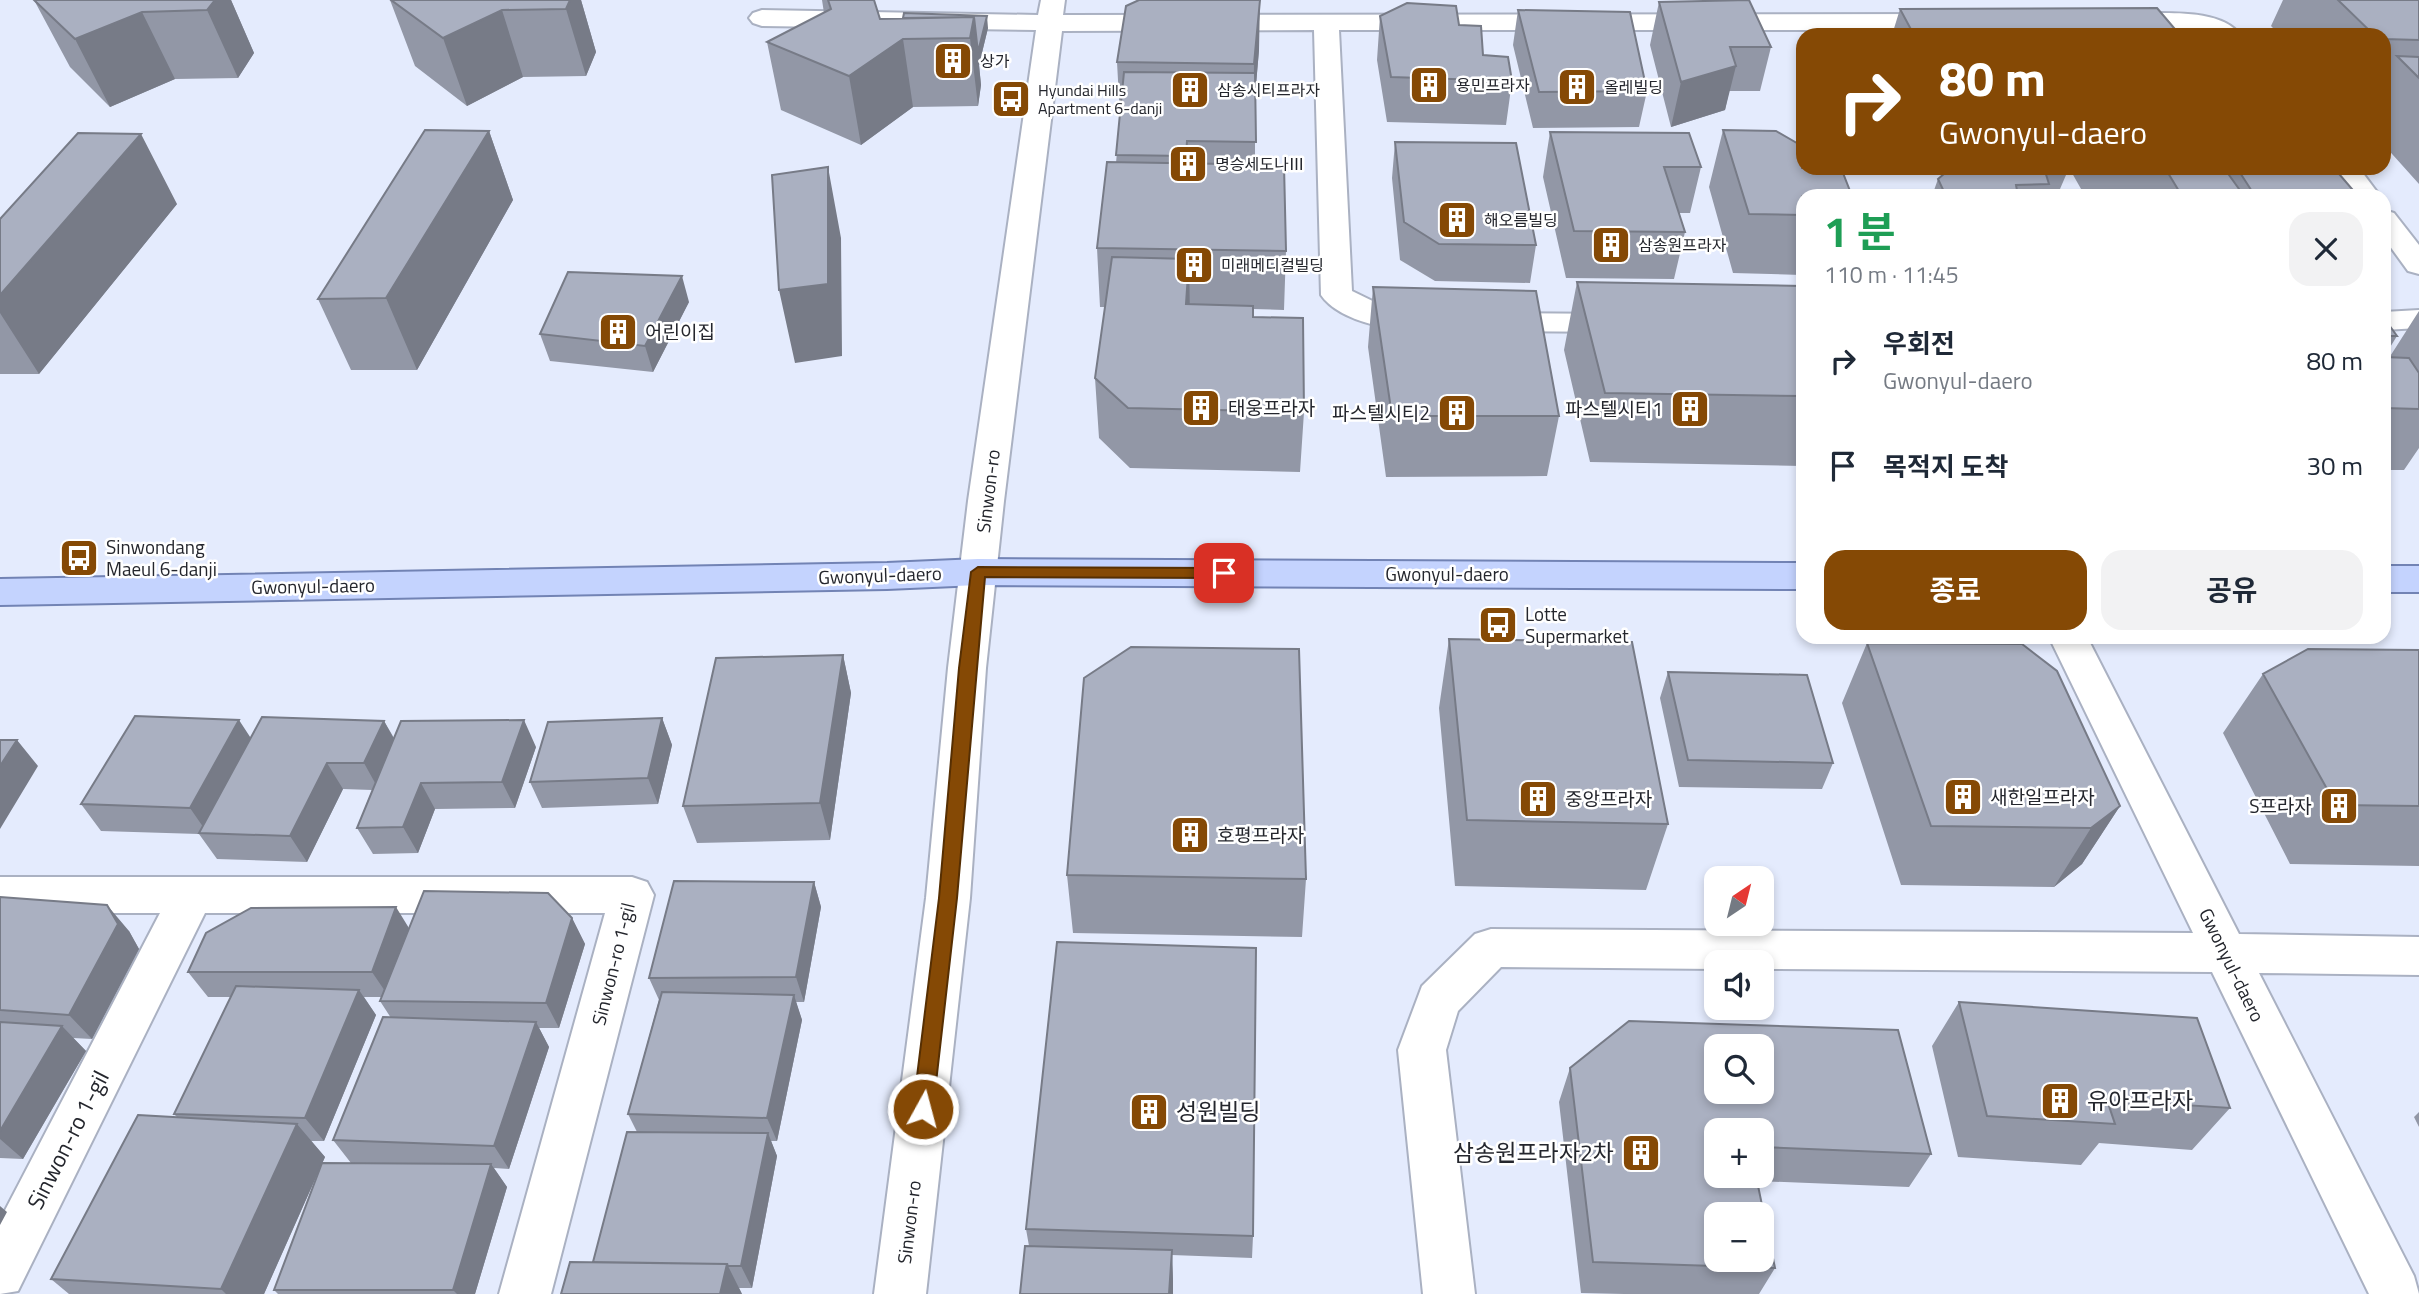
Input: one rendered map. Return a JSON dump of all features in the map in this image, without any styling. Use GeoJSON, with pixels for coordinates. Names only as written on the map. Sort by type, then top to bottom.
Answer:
{"type":"FeatureCollection","features":[{"type":"Feature","properties":{"kind":"main road","name":"Gwonyul-daero"},"geometry":{"type":"LineString","coordinates":[[0,592],[887,576],[978,572],[1796,576]]}},
{"type":"Feature","properties":{"kind":"main road"},"geometry":{"type":"LineString","coordinates":[[2391,579],[2419,579]]}},
{"type":"Feature","properties":{"kind":"street"},"geometry":{"type":"LineString","coordinates":[[762,18],[1051,12],[1326,22],[1969,22]]}},
{"type":"Feature","properties":{"kind":"street","name":"Sinwon-ro"},"geometry":{"type":"LineString","coordinates":[[900,1294],[948,898],[967,668],[978,572],[1051,12]]}},
{"type":"Feature","properties":{"kind":"street"},"geometry":{"type":"LineString","coordinates":[[1326,22],[1337,295],[1361,311],[1392,321],[1652,323]]}},
{"type":"Feature","properties":{"kind":"street"},"geometry":{"type":"LineString","coordinates":[[2093,22],[2190,22],[2217,28]]}},
{"type":"Feature","properties":{"kind":"street"},"geometry":{"type":"LineString","coordinates":[[2350,175],[2360,189]]}},
{"type":"Feature","properties":{"kind":"street"},"geometry":{"type":"LineString","coordinates":[[2391,228],[2419,265]]}},
{"type":"Feature","properties":{"kind":"street"},"geometry":{"type":"LineString","coordinates":[[2391,321],[2419,319]]}},
{"type":"Feature","properties":{"kind":"street","name":"Gwonyul-daero"},"geometry":{"type":"LineString","coordinates":[[2072,644],[2396,1294]]}},
{"type":"Feature","properties":{"kind":"street","name":"Sinwon-ro 1-gil"},"geometry":{"type":"LineString","coordinates":[[0,895],[632,895],[525,1294]]}},
{"type":"Feature","properties":{"kind":"street","name":"Sinwon-ro 1-gil"},"geometry":{"type":"LineString","coordinates":[[0,1273],[192,895]]}},
{"type":"Feature","properties":{"kind":"street"},"geometry":{"type":"LineString","coordinates":[[1449,1294],[1422,1050],[1438,1000],[1491,948],[2419,956]]}},
{"type":"Feature","properties":{"kind":"building"},"geometry":{"type":"Polygon","coordinates":[[[34,0],[215,0],[207,10],[142,12],[75,39],[34,0]]]}},
{"type":"Feature","properties":{"kind":"building"},"geometry":{"type":"Polygon","coordinates":[[[391,0],[570,0],[566,9],[502,10],[443,38],[391,0]]]}},
{"type":"Feature","properties":{"kind":"building"},"geometry":{"type":"Polygon","coordinates":[[[828,0],[874,0],[880,19],[974,17],[970,38],[903,39],[849,76],[767,42],[831,9],[828,0]]]}},
{"type":"Feature","properties":{"kind":"building"},"geometry":{"type":"Polygon","coordinates":[[[1139,0],[1260,0],[1254,64],[1117,62],[1126,6],[1139,0]]]}},
{"type":"Feature","properties":{"kind":"building"},"geometry":{"type":"Polygon","coordinates":[[[1749,0],[1771,47],[1730,47],[1736,66],[1681,82],[1659,2],[1749,0]]]}},
{"type":"Feature","properties":{"kind":"building"},"geometry":{"type":"Polygon","coordinates":[[[2338,0],[2419,0],[2419,40],[2391,39],[2391,28],[2367,28],[2338,0]]]}},
{"type":"Feature","properties":{"kind":"building"},"geometry":{"type":"Polygon","coordinates":[[[1407,3],[1456,6],[1459,25],[1481,26],[1483,55],[1508,57],[1512,81],[1391,77],[1380,16],[1407,3]]]}},
{"type":"Feature","properties":{"kind":"building"},"geometry":{"type":"Polygon","coordinates":[[[2157,8],[2174,28],[1910,28],[1900,9],[2157,8]]]}},
{"type":"Feature","properties":{"kind":"building"},"geometry":{"type":"Polygon","coordinates":[[[1518,10],[1630,12],[1647,91],[1539,92],[1518,10]]]}},
{"type":"Feature","properties":{"kind":"building"},"geometry":{"type":"Polygon","coordinates":[[[904,13],[987,16],[978,52],[974,17],[903,18],[904,13]]]}},
{"type":"Feature","properties":{"kind":"building"},"geometry":{"type":"Polygon","coordinates":[[[2397,56],[2419,57],[2419,78],[2397,56]]]}},
{"type":"Feature","properties":{"kind":"building","name":"삼송시티프라자"},"geometry":{"type":"Polygon","coordinates":[[[1124,72],[1255,73],[1256,142],[1187,141],[1186,156],[1116,155],[1124,72]]]}},
{"type":"Feature","properties":{"kind":"building"},"geometry":{"type":"Polygon","coordinates":[[[425,130],[489,131],[386,298],[318,299],[425,130]]]}},
{"type":"Feature","properties":{"kind":"building"},"geometry":{"type":"Polygon","coordinates":[[[1723,130],[1776,131],[1796,143],[1796,175],[1844,175],[1849,189],[1796,189],[1796,215],[1749,214],[1723,130]]]}},
{"type":"Feature","properties":{"kind":"building"},"geometry":{"type":"Polygon","coordinates":[[[1550,132],[1689,133],[1701,167],[1664,167],[1685,232],[1574,231],[1550,132]]]}},
{"type":"Feature","properties":{"kind":"building"},"geometry":{"type":"Polygon","coordinates":[[[78,133],[141,134],[0,295],[0,219],[78,133]]]}},
{"type":"Feature","properties":{"kind":"building"},"geometry":{"type":"Polygon","coordinates":[[[1395,142],[1516,143],[1536,245],[1439,244],[1404,222],[1395,142]]]}},
{"type":"Feature","properties":{"kind":"building"},"geometry":{"type":"Polygon","coordinates":[[[1107,162],[1284,165],[1286,251],[1097,248],[1107,162]]]}},
{"type":"Feature","properties":{"kind":"building"},"geometry":{"type":"Polygon","coordinates":[[[828,167],[828,284],[779,290],[772,175],[828,167]]]}},
{"type":"Feature","properties":{"kind":"building"},"geometry":{"type":"Polygon","coordinates":[[[1943,175],[2046,175],[2049,184],[2016,185],[2017,189],[1943,189],[1938,179],[1943,175]]]}},
{"type":"Feature","properties":{"kind":"building"},"geometry":{"type":"Polygon","coordinates":[[[2169,175],[2229,175],[2239,189],[2178,189],[2169,175]]]}},
{"type":"Feature","properties":{"kind":"building"},"geometry":{"type":"Polygon","coordinates":[[[2242,175],[2340,175],[2352,189],[2250,189],[2242,175]]]}},
{"type":"Feature","properties":{"kind":"building"},"geometry":{"type":"Polygon","coordinates":[[[1112,257],[1189,259],[1186,304],[1253,306],[1253,317],[1303,318],[1304,412],[1128,408],[1095,378],[1112,257]]]}},
{"type":"Feature","properties":{"kind":"building"},"geometry":{"type":"Polygon","coordinates":[[[568,272],[682,276],[645,346],[540,334],[568,272]]]}},
{"type":"Feature","properties":{"kind":"building"},"geometry":{"type":"Polygon","coordinates":[[[1577,282],[1796,286],[1796,396],[1605,393],[1577,282]]]}},
{"type":"Feature","properties":{"kind":"building"},"geometry":{"type":"Polygon","coordinates":[[[1373,287],[1536,291],[1559,416],[1392,416],[1373,287]]]}},
{"type":"Feature","properties":{"kind":"building"},"geometry":{"type":"Polygon","coordinates":[[[2391,357],[2409,358],[2419,373],[2419,409],[2391,408],[2391,357]]]}},
{"type":"Feature","properties":{"kind":"building"},"geometry":{"type":"Polygon","coordinates":[[[1449,639],[1632,642],[1668,824],[1467,820],[1449,639]]]}},
{"type":"Feature","properties":{"kind":"building"},"geometry":{"type":"Polygon","coordinates":[[[1867,644],[2022,644],[2057,671],[2120,806],[2091,828],[1931,826],[1867,644]]]}},
{"type":"Feature","properties":{"kind":"building","name":"호평프라자"},"geometry":{"type":"Polygon","coordinates":[[[1131,647],[1299,649],[1306,879],[1067,875],[1084,678],[1131,647]]]}},
{"type":"Feature","properties":{"kind":"building"},"geometry":{"type":"Polygon","coordinates":[[[2308,649],[2419,650],[2419,806],[2336,805],[2263,674],[2308,649]]]}},
{"type":"Feature","properties":{"kind":"building"},"geometry":{"type":"Polygon","coordinates":[[[843,655],[820,803],[683,806],[716,658],[843,655]]]}},
{"type":"Feature","properties":{"kind":"building"},"geometry":{"type":"Polygon","coordinates":[[[1668,672],[1807,675],[1833,763],[1688,760],[1668,672]]]}},
{"type":"Feature","properties":{"kind":"building"},"geometry":{"type":"Polygon","coordinates":[[[135,716],[239,720],[190,808],[81,804],[135,716]]]}},
{"type":"Feature","properties":{"kind":"building"},"geometry":{"type":"Polygon","coordinates":[[[262,717],[384,721],[364,763],[327,763],[290,836],[199,833],[262,717]]]}},
{"type":"Feature","properties":{"kind":"building"},"geometry":{"type":"Polygon","coordinates":[[[662,718],[648,778],[530,782],[548,722],[662,718]]]}},
{"type":"Feature","properties":{"kind":"building"},"geometry":{"type":"Polygon","coordinates":[[[524,720],[502,782],[421,783],[403,827],[357,828],[401,721],[524,720]]]}},
{"type":"Feature","properties":{"kind":"building"},"geometry":{"type":"Polygon","coordinates":[[[0,740],[17,740],[0,766],[0,740]]]}},
{"type":"Feature","properties":{"kind":"building"},"geometry":{"type":"Polygon","coordinates":[[[674,881],[814,882],[796,977],[649,978],[674,881]]]}},
{"type":"Feature","properties":{"kind":"building"},"geometry":{"type":"Polygon","coordinates":[[[424,891],[548,893],[572,918],[546,1003],[380,1001],[424,891]]]}},
{"type":"Feature","properties":{"kind":"building"},"geometry":{"type":"Polygon","coordinates":[[[0,897],[107,905],[118,924],[69,1015],[0,1010],[0,897]]]}},
{"type":"Feature","properties":{"kind":"building"},"geometry":{"type":"Polygon","coordinates":[[[396,907],[372,972],[188,972],[206,933],[251,908],[396,907]]]}},
{"type":"Feature","properties":{"kind":"building","name":"성원빌딩"},"geometry":{"type":"Polygon","coordinates":[[[1057,942],[1256,948],[1253,1236],[1026,1229],[1057,942]]]}},
{"type":"Feature","properties":{"kind":"building"},"geometry":{"type":"Polygon","coordinates":[[[236,986],[359,990],[305,1118],[174,1114],[236,986]]]}},
{"type":"Feature","properties":{"kind":"building"},"geometry":{"type":"Polygon","coordinates":[[[662,992],[794,995],[767,1118],[628,1114],[662,992]]]}},
{"type":"Feature","properties":{"kind":"building"},"geometry":{"type":"Polygon","coordinates":[[[1959,1002],[2197,1018],[2230,1108],[2107,1100],[2115,1124],[1987,1116],[1959,1002]]]}},
{"type":"Feature","properties":{"kind":"building"},"geometry":{"type":"Polygon","coordinates":[[[383,1017],[536,1022],[494,1146],[333,1140],[383,1017]]]}},
{"type":"Feature","properties":{"kind":"building","name":"삼송원프라자2차"},"geometry":{"type":"Polygon","coordinates":[[[1629,1021],[1898,1030],[1931,1154],[1774,1147],[1774,1118],[1704,1118],[1704,1188],[1758,1188],[1761,1202],[1704,1202],[1704,1266],[1593,1262],[1570,1068],[1629,1021]]]}},
{"type":"Feature","properties":{"kind":"building"},"geometry":{"type":"Polygon","coordinates":[[[0,1022],[62,1026],[0,1131],[0,1022]]]}},
{"type":"Feature","properties":{"kind":"building"},"geometry":{"type":"Polygon","coordinates":[[[138,1115],[297,1124],[221,1289],[51,1279],[138,1115]]]}},
{"type":"Feature","properties":{"kind":"building"},"geometry":{"type":"Polygon","coordinates":[[[627,1132],[768,1133],[741,1266],[593,1262],[627,1132]]]}},
{"type":"Feature","properties":{"kind":"building"},"geometry":{"type":"Polygon","coordinates":[[[322,1163],[491,1164],[453,1290],[274,1290],[322,1163]]]}},
{"type":"Feature","properties":{"kind":"building"},"geometry":{"type":"Polygon","coordinates":[[[1025,1246],[1172,1250],[1169,1294],[1020,1294],[1025,1246]]]}},
{"type":"Feature","properties":{"kind":"building"},"geometry":{"type":"Polygon","coordinates":[[[570,1262],[727,1264],[720,1294],[561,1294],[570,1262]]]}},
{"type":"Feature","properties":{"kind":"place","name":"상가"},"geometry":{"type":"Point","coordinates":[953,61]}},
{"type":"Feature","properties":{"kind":"place","name":"용민프라자"},"geometry":{"type":"Point","coordinates":[1429,85]}},
{"type":"Feature","properties":{"kind":"place","name":"올레빌딩"},"geometry":{"type":"Point","coordinates":[1577,87]}},
{"type":"Feature","properties":{"kind":"place","name":"삼송시티프라자"},"geometry":{"type":"Point","coordinates":[1190,90]}},
{"type":"Feature","properties":{"kind":"place","name":"Hyundai Hills Apartment 6-danji"},"geometry":{"type":"Point","coordinates":[1011,99]}},
{"type":"Feature","properties":{"kind":"place","name":"명승세도나Ⅲ"},"geometry":{"type":"Point","coordinates":[1188,164]}},
{"type":"Feature","properties":{"kind":"place","name":"해오름빌딩"},"geometry":{"type":"Point","coordinates":[1457,220]}},
{"type":"Feature","properties":{"kind":"place","name":"삼송원프라자"},"geometry":{"type":"Point","coordinates":[1611,245]}},
{"type":"Feature","properties":{"kind":"place","name":"미래메디컬빌딩"},"geometry":{"type":"Point","coordinates":[1194,265]}},
{"type":"Feature","properties":{"kind":"place","name":"어린이집"},"geometry":{"type":"Point","coordinates":[618,332]}},
{"type":"Feature","properties":{"kind":"place","name":"태웅프라자"},"geometry":{"type":"Point","coordinates":[1201,408]}},
{"type":"Feature","properties":{"kind":"place","name":"파스텔시티1"},"geometry":{"type":"Point","coordinates":[1690,409]}},
{"type":"Feature","properties":{"kind":"place","name":"파스텔시티2"},"geometry":{"type":"Point","coordinates":[1457,413]}},
{"type":"Feature","properties":{"kind":"place","name":"Sinwondang Maeul 6-danji"},"geometry":{"type":"Point","coordinates":[79,558]}},
{"type":"Feature","properties":{"kind":"place","name":"Lotte Supermarket"},"geometry":{"type":"Point","coordinates":[1498,625]}},
{"type":"Feature","properties":{"kind":"place","name":"새한일프라자"},"geometry":{"type":"Point","coordinates":[1963,797]}},
{"type":"Feature","properties":{"kind":"place","name":"중앙프라자"},"geometry":{"type":"Point","coordinates":[1538,799]}},
{"type":"Feature","properties":{"kind":"place","name":"S프라자"},"geometry":{"type":"Point","coordinates":[2339,806]}},
{"type":"Feature","properties":{"kind":"place","name":"호평프라자"},"geometry":{"type":"Point","coordinates":[1190,835]}},
{"type":"Feature","properties":{"kind":"place","name":"유아프라자"},"geometry":{"type":"Point","coordinates":[2060,1101]}},
{"type":"Feature","properties":{"kind":"place","name":"성원빌딩"},"geometry":{"type":"Point","coordinates":[1149,1112]}},
{"type":"Feature","properties":{"kind":"place","name":"삼송원프라자2차"},"geometry":{"type":"Point","coordinates":[1641,1153]}},
{"type":"Feature","properties":{"kind":"route"},"geometry":{"type":"LineString","coordinates":[[923,1109],[948,898],[967,668],[978,572],[1224,573]]}}]}
